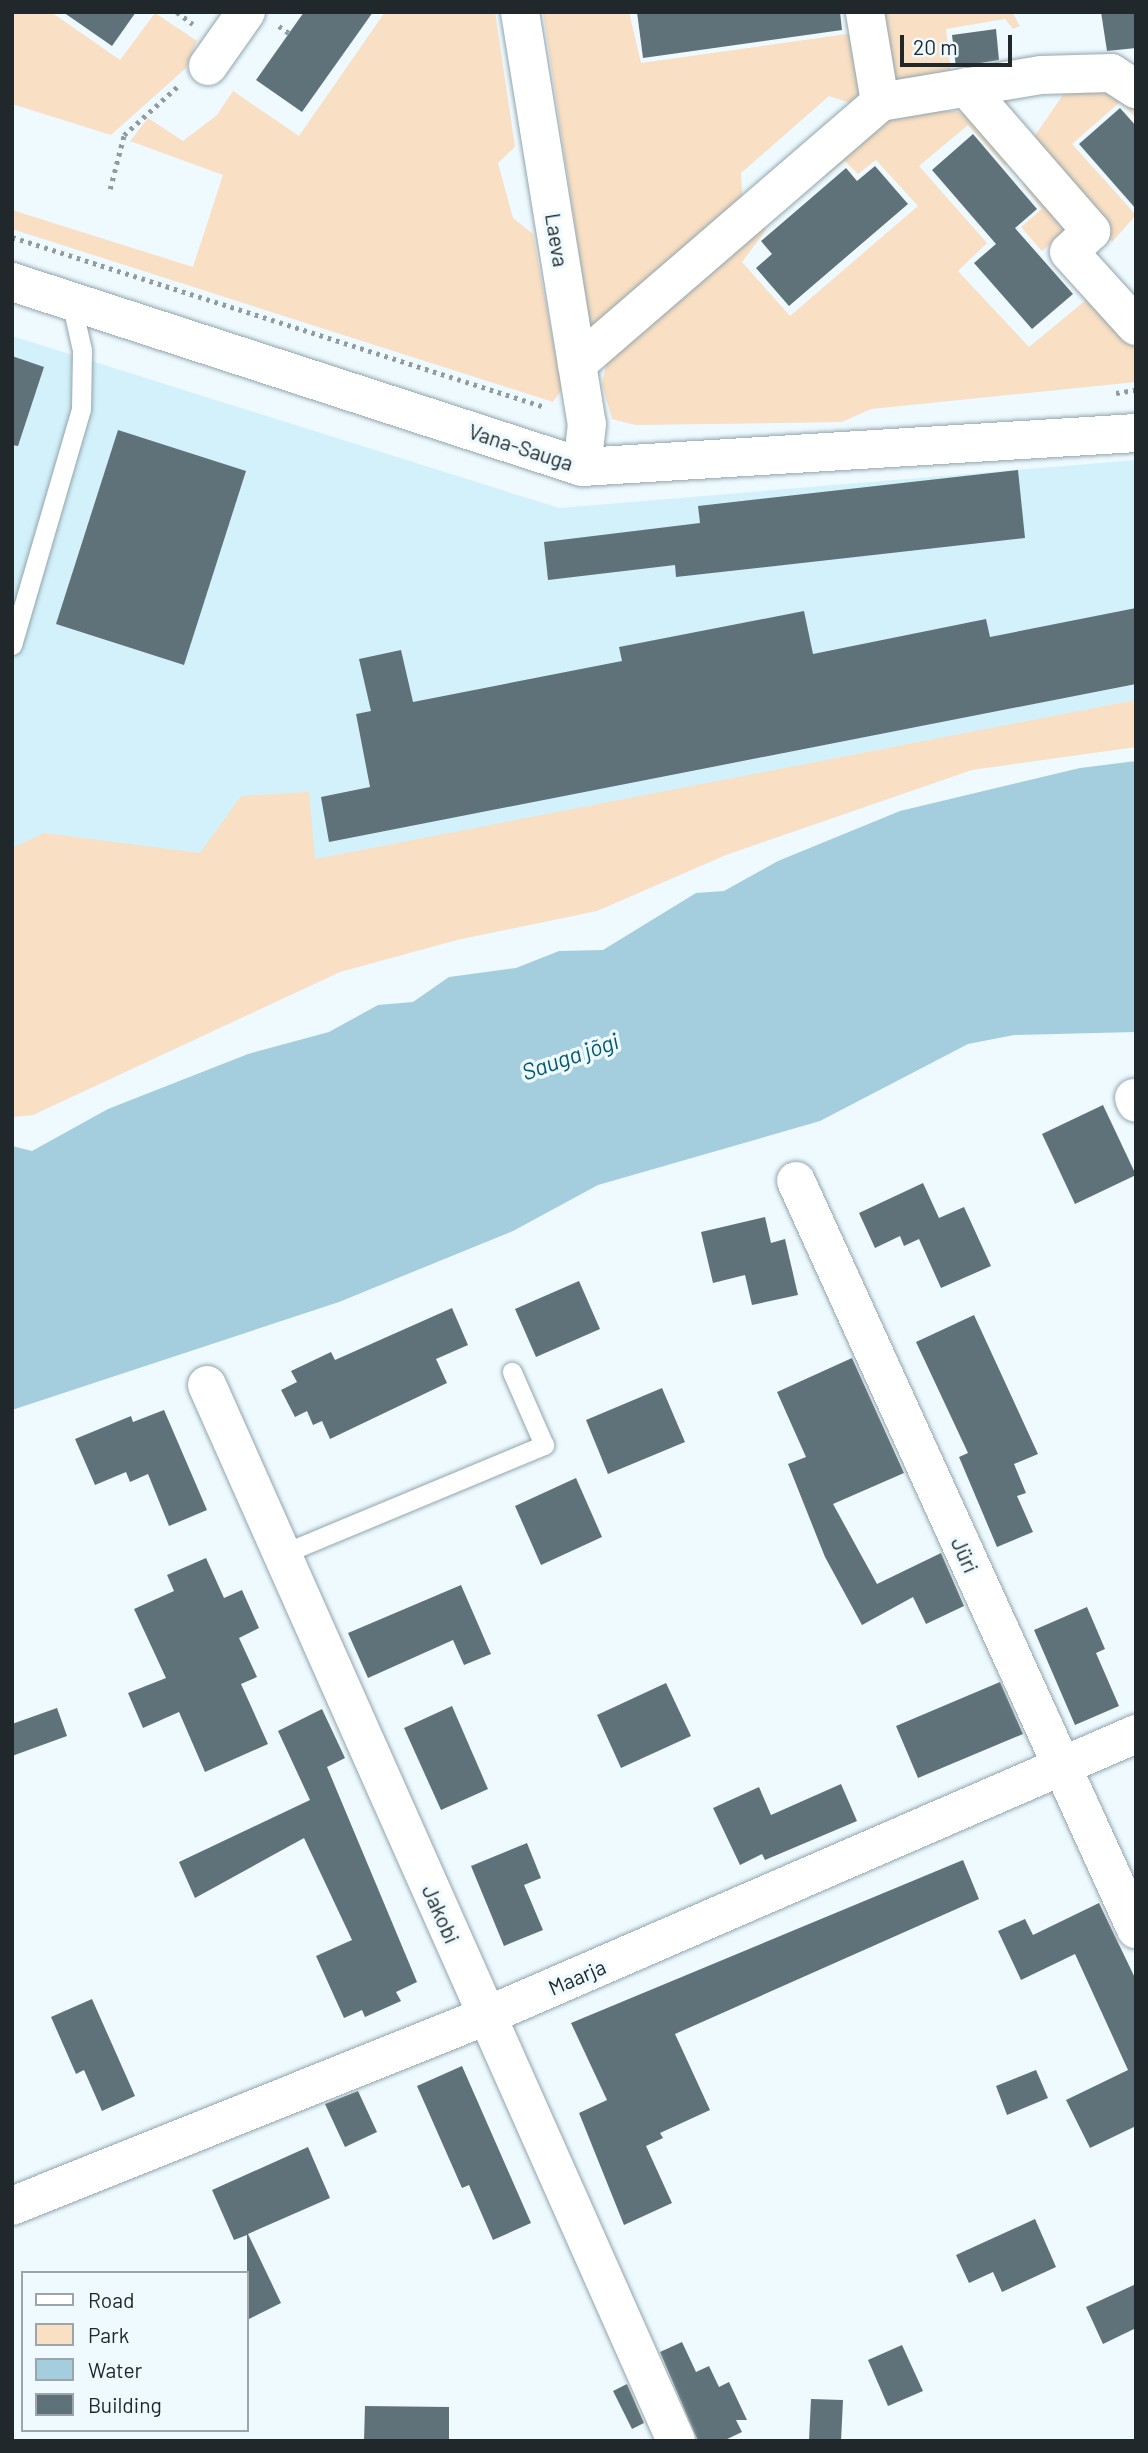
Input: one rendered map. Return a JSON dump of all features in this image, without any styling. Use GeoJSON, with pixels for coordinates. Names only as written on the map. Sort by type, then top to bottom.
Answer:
{"type":"FeatureCollection","features":[{"type":"Feature","properties":{"kind":"street"},"geometry":{"type":"LineString","coordinates":[[208,66],[246,12]]}},
{"type":"Feature","properties":{"kind":"street","name":"Laeva"},"geometry":{"type":"LineString","coordinates":[[520,12],[587,424],[582,467]]}},
{"type":"Feature","properties":{"kind":"street"},"geometry":{"type":"LineString","coordinates":[[865,12],[880,102]]}},
{"type":"Feature","properties":{"kind":"street"},"geometry":{"type":"LineString","coordinates":[[577,364],[880,102],[1041,75],[1111,73],[1136,89]]}},
{"type":"Feature","properties":{"kind":"street"},"geometry":{"type":"LineString","coordinates":[[966,87],[1091,232],[1069,252],[1136,326]]}},
{"type":"Feature","properties":{"kind":"street","name":"Vana-Sauga"},"geometry":{"type":"LineString","coordinates":[[12,282],[582,467],[1136,433]]}},
{"type":"Feature","properties":{"kind":"street","name":"Jüri"},"geometry":{"type":"LineString","coordinates":[[796,1181],[1136,1929]]}},
{"type":"Feature","properties":{"kind":"street","name":"Jakobi"},"geometry":{"type":"LineString","coordinates":[[207,1385],[676,2441]]}},
{"type":"Feature","properties":{"kind":"street","name":"Maarja"},"geometry":{"type":"LineString","coordinates":[[12,2206],[486,2016],[1136,1734]]}},
{"type":"Feature","properties":{"kind":"lane"},"geometry":{"type":"LineString","coordinates":[[12,645],[81,409],[82,350],[71,301]]}},
{"type":"Feature","properties":{"kind":"lane"},"geometry":{"type":"LineString","coordinates":[[282,1554],[544,1445],[512,1372]]}},
{"type":"Feature","properties":{"kind":"path"},"geometry":{"type":"LineString","coordinates":[[110,189],[124,135],[143,113],[208,66]]}},
{"type":"Feature","properties":{"kind":"shaded area"},"geometry":{"type":"Polygon","coordinates":[[[12,336],[559,508],[1136,460],[1136,726],[12,952],[12,336]]]}},
{"type":"Feature","properties":{"kind":"green space"},"geometry":{"type":"Polygon","coordinates":[[[12,12],[51,12],[120,60],[155,13],[197,41],[186,68],[111,135],[12,104],[12,12]]]}},
{"type":"Feature","properties":{"kind":"green space"},"geometry":{"type":"Polygon","coordinates":[[[385,12],[495,12],[515,147],[498,163],[513,218],[533,234],[562,389],[553,402],[12,229],[12,210],[193,267],[223,175],[130,141],[148,118],[183,141],[217,115],[233,91],[299,136],[385,12]]]}},
{"type":"Feature","properties":{"kind":"green space"},"geometry":{"type":"Polygon","coordinates":[[[543,12],[629,12],[641,63],[854,33],[863,95],[856,105],[829,96],[741,173],[743,208],[600,332],[590,326],[543,12]]]}},
{"type":"Feature","properties":{"kind":"green space"},"geometry":{"type":"Polygon","coordinates":[[[876,12],[1012,12],[1020,26],[1013,29],[1005,19],[946,29],[952,79],[890,83],[876,12]]]}},
{"type":"Feature","properties":{"kind":"green space"},"geometry":{"type":"Polygon","coordinates":[[[1106,81],[1136,104],[1136,118],[1120,102],[1072,144],[1136,215],[1112,242],[1027,147],[1067,89],[1106,81]]]}},
{"type":"Feature","properties":{"kind":"green space"},"geometry":{"type":"Polygon","coordinates":[[[926,111],[956,111],[973,117],[1011,161],[1005,166],[968,125],[919,166],[987,243],[958,271],[1029,347],[1086,300],[1056,266],[1136,341],[1136,382],[871,409],[842,422],[635,425],[612,419],[602,384],[608,356],[758,220],[766,230],[742,262],[790,316],[918,206],[876,160],[858,174],[845,161],[826,176],[820,168],[879,121],[926,111]]]}},
{"type":"Feature","properties":{"kind":"green space"},"geometry":{"type":"Polygon","coordinates":[[[1029,179],[1067,230],[1042,251],[1021,227],[1042,209],[1023,185],[1029,179]]]}},
{"type":"Feature","properties":{"kind":"green space"},"geometry":{"type":"Polygon","coordinates":[[[1136,700],[1136,747],[972,770],[726,855],[597,911],[457,940],[340,972],[33,1115],[12,1117],[12,848],[44,833],[200,853],[241,796],[309,792],[315,859],[1136,700]]]}},
{"type":"Feature","properties":{"kind":"water","name":"Sauga jõgi"},"geometry":{"type":"Polygon","coordinates":[[[1136,761],[1136,1032],[1014,1035],[968,1044],[820,1121],[598,1185],[513,1231],[339,1302],[12,1410],[12,1146],[32,1151],[108,1109],[248,1054],[329,1032],[378,1005],[413,1002],[449,977],[516,968],[559,951],[603,950],[696,893],[724,891],[778,861],[900,811],[1080,768],[1136,761]]]}},
{"type":"Feature","properties":{"kind":"building"},"geometry":{"type":"Polygon","coordinates":[[[63,12],[136,12],[112,46],[63,12]]]}},
{"type":"Feature","properties":{"kind":"building"},"geometry":{"type":"Polygon","coordinates":[[[304,12],[373,12],[302,112],[256,80],[304,12]]]}},
{"type":"Feature","properties":{"kind":"building"},"geometry":{"type":"Polygon","coordinates":[[[637,12],[840,12],[842,30],[643,58],[637,12]]]}},
{"type":"Feature","properties":{"kind":"building"},"geometry":{"type":"Polygon","coordinates":[[[1101,12],[1136,12],[1136,48],[1107,51],[1101,12]]]}},
{"type":"Feature","properties":{"kind":"building"},"geometry":{"type":"Polygon","coordinates":[[[996,29],[999,60],[956,67],[952,35],[996,29]]]}},
{"type":"Feature","properties":{"kind":"building"},"geometry":{"type":"Polygon","coordinates":[[[1120,108],[1136,126],[1136,209],[1079,144],[1120,108]]]}},
{"type":"Feature","properties":{"kind":"building"},"geometry":{"type":"Polygon","coordinates":[[[973,134],[1037,209],[1015,228],[1073,294],[1032,329],[974,263],[996,244],[932,170],[973,134]]]}},
{"type":"Feature","properties":{"kind":"building"},"geometry":{"type":"Polygon","coordinates":[[[875,166],[908,204],[789,306],[756,268],[772,254],[761,241],[846,168],[857,181],[875,166]]]}},
{"type":"Feature","properties":{"kind":"building"},"geometry":{"type":"Polygon","coordinates":[[[12,356],[44,367],[18,446],[12,445],[12,356]]]}},
{"type":"Feature","properties":{"kind":"building"},"geometry":{"type":"Polygon","coordinates":[[[118,430],[246,471],[184,665],[56,624],[118,430]]]}},
{"type":"Feature","properties":{"kind":"building"},"geometry":{"type":"Polygon","coordinates":[[[1018,470],[1025,538],[676,577],[675,565],[548,580],[544,542],[700,523],[698,506],[1018,470]]]}},
{"type":"Feature","properties":{"kind":"building"},"geometry":{"type":"Polygon","coordinates":[[[1136,608],[1136,684],[329,842],[321,797],[370,787],[356,714],[371,711],[359,659],[401,650],[413,702],[622,661],[619,647],[804,611],[813,654],[986,619],[990,637],[1136,608]]]}},
{"type":"Feature","properties":{"kind":"building"},"geometry":{"type":"Polygon","coordinates":[[[1103,1105],[1136,1175],[1075,1204],[1042,1134],[1103,1105]]]}},
{"type":"Feature","properties":{"kind":"building"},"geometry":{"type":"Polygon","coordinates":[[[923,1183],[939,1218],[964,1207],[991,1266],[941,1288],[919,1239],[904,1246],[900,1236],[875,1248],[859,1213],[923,1183]]]}},
{"type":"Feature","properties":{"kind":"building"},"geometry":{"type":"Polygon","coordinates":[[[765,1217],[771,1243],[785,1239],[798,1295],[752,1305],[745,1275],[713,1283],[701,1232],[765,1217]]]}},
{"type":"Feature","properties":{"kind":"building"},"geometry":{"type":"Polygon","coordinates":[[[579,1281],[600,1329],[536,1357],[515,1309],[579,1281]]]}},
{"type":"Feature","properties":{"kind":"building"},"geometry":{"type":"Polygon","coordinates":[[[452,1308],[468,1345],[436,1359],[447,1383],[330,1439],[322,1421],[313,1425],[307,1411],[295,1417],[281,1390],[297,1382],[291,1371],[331,1352],[335,1360],[452,1308]]]}},
{"type":"Feature","properties":{"kind":"building"},"geometry":{"type":"Polygon","coordinates":[[[974,1315],[1038,1454],[1014,1464],[1026,1493],[1017,1496],[1033,1532],[997,1547],[959,1457],[968,1453],[916,1342],[974,1315]]]}},
{"type":"Feature","properties":{"kind":"building"},"geometry":{"type":"Polygon","coordinates":[[[852,1358],[904,1473],[833,1504],[877,1584],[941,1553],[964,1606],[926,1624],[913,1597],[862,1625],[825,1557],[788,1464],[806,1457],[777,1392],[852,1358]]]}},
{"type":"Feature","properties":{"kind":"building"},"geometry":{"type":"Polygon","coordinates":[[[662,1388],[685,1442],[608,1474],[586,1420],[662,1388]]]}},
{"type":"Feature","properties":{"kind":"building"},"geometry":{"type":"Polygon","coordinates":[[[164,1410],[207,1510],[169,1526],[148,1474],[130,1482],[126,1472],[95,1485],[75,1439],[131,1416],[133,1422],[164,1410]]]}},
{"type":"Feature","properties":{"kind":"building"},"geometry":{"type":"Polygon","coordinates":[[[576,1478],[602,1537],[541,1565],[515,1506],[576,1478]]]}},
{"type":"Feature","properties":{"kind":"building"},"geometry":{"type":"Polygon","coordinates":[[[206,1558],[224,1598],[242,1590],[259,1628],[239,1638],[257,1677],[241,1684],[268,1744],[205,1772],[179,1712],[143,1728],[128,1693],[166,1678],[134,1609],[174,1591],[167,1575],[206,1558]]]}},
{"type":"Feature","properties":{"kind":"building"},"geometry":{"type":"Polygon","coordinates":[[[461,1585],[491,1654],[464,1665],[453,1640],[368,1678],[348,1633],[461,1585]]]}},
{"type":"Feature","properties":{"kind":"building"},"geometry":{"type":"Polygon","coordinates":[[[1087,1607],[1105,1649],[1096,1653],[1119,1706],[1075,1725],[1034,1630],[1087,1607]]]}},
{"type":"Feature","properties":{"kind":"building"},"geometry":{"type":"Polygon","coordinates":[[[1000,1682],[1023,1734],[918,1778],[896,1726],[1000,1682]]]}},
{"type":"Feature","properties":{"kind":"building"},"geometry":{"type":"Polygon","coordinates":[[[666,1683],[691,1736],[621,1768],[597,1715],[666,1683]]]}},
{"type":"Feature","properties":{"kind":"building"},"geometry":{"type":"Polygon","coordinates":[[[452,1706],[488,1789],[441,1810],[404,1728],[452,1706]]]}},
{"type":"Feature","properties":{"kind":"building"},"geometry":{"type":"Polygon","coordinates":[[[57,1708],[67,1736],[12,1756],[12,1724],[57,1708]]]}},
{"type":"Feature","properties":{"kind":"building"},"geometry":{"type":"Polygon","coordinates":[[[322,1709],[345,1758],[327,1767],[417,1982],[396,1992],[401,2001],[365,2017],[362,2010],[344,2018],[316,1956],[352,1940],[304,1838],[195,1898],[179,1862],[310,1800],[278,1731],[322,1709]]]}},
{"type":"Feature","properties":{"kind":"building"},"geometry":{"type":"Polygon","coordinates":[[[841,1784],[857,1821],[765,1860],[762,1854],[740,1865],[713,1808],[759,1787],[771,1815],[841,1784]]]}},
{"type":"Feature","properties":{"kind":"building"},"geometry":{"type":"Polygon","coordinates":[[[527,1843],[541,1878],[524,1885],[543,1930],[504,1946],[471,1866],[527,1843]]]}},
{"type":"Feature","properties":{"kind":"building"},"geometry":{"type":"Polygon","coordinates":[[[963,1860],[979,1899],[675,2034],[710,2110],[660,2133],[663,2138],[646,2146],[672,2203],[624,2225],[579,2113],[607,2100],[571,2023],[963,1860]]]}},
{"type":"Feature","properties":{"kind":"building"},"geometry":{"type":"Polygon","coordinates":[[[1099,1903],[1136,1980],[1136,2126],[1090,2148],[1066,2100],[1128,2070],[1075,1954],[1021,1980],[998,1931],[1025,1919],[1033,1935],[1099,1903]]]}},
{"type":"Feature","properties":{"kind":"building"},"geometry":{"type":"Polygon","coordinates":[[[92,1999],[135,2096],[102,2111],[84,2070],[76,2074],[51,2017],[92,1999]]]}},
{"type":"Feature","properties":{"kind":"building"},"geometry":{"type":"Polygon","coordinates":[[[462,2066],[531,2223],[493,2240],[469,2185],[462,2188],[417,2086],[462,2066]]]}},
{"type":"Feature","properties":{"kind":"building"},"geometry":{"type":"Polygon","coordinates":[[[1036,2070],[1048,2098],[1007,2115],[996,2086],[1036,2070]]]}},
{"type":"Feature","properties":{"kind":"building"},"geometry":{"type":"Polygon","coordinates":[[[358,2091],[377,2132],[345,2147],[325,2104],[358,2091]]]}},
{"type":"Feature","properties":{"kind":"building"},"geometry":{"type":"Polygon","coordinates":[[[308,2147],[330,2198],[248,2234],[281,2303],[248,2320],[247,2235],[234,2240],[212,2190],[308,2147]]]}},
{"type":"Feature","properties":{"kind":"building"},"geometry":{"type":"Polygon","coordinates":[[[1035,2219],[1056,2267],[1002,2292],[993,2272],[969,2283],[956,2255],[1035,2219]]]}},
{"type":"Feature","properties":{"kind":"building"},"geometry":{"type":"Polygon","coordinates":[[[1136,2284],[1136,2328],[1103,2344],[1086,2307],[1136,2284]]]}},
{"type":"Feature","properties":{"kind":"building"},"geometry":{"type":"Polygon","coordinates":[[[682,2342],[696,2372],[709,2366],[719,2387],[729,2382],[747,2420],[736,2420],[742,2432],[723,2441],[698,2441],[660,2352],[682,2342]]]}},
{"type":"Feature","properties":{"kind":"building"},"geometry":{"type":"Polygon","coordinates":[[[902,2345],[923,2391],[888,2406],[868,2360],[902,2345]]]}},
{"type":"Feature","properties":{"kind":"building"},"geometry":{"type":"Polygon","coordinates":[[[627,2384],[644,2423],[632,2429],[613,2391],[627,2384]]]}},
{"type":"Feature","properties":{"kind":"building"},"geometry":{"type":"Polygon","coordinates":[[[811,2399],[843,2400],[841,2441],[809,2441],[811,2399]]]}},
{"type":"Feature","properties":{"kind":"building"},"geometry":{"type":"Polygon","coordinates":[[[365,2406],[449,2407],[449,2441],[364,2441],[365,2406]]]}}]}
